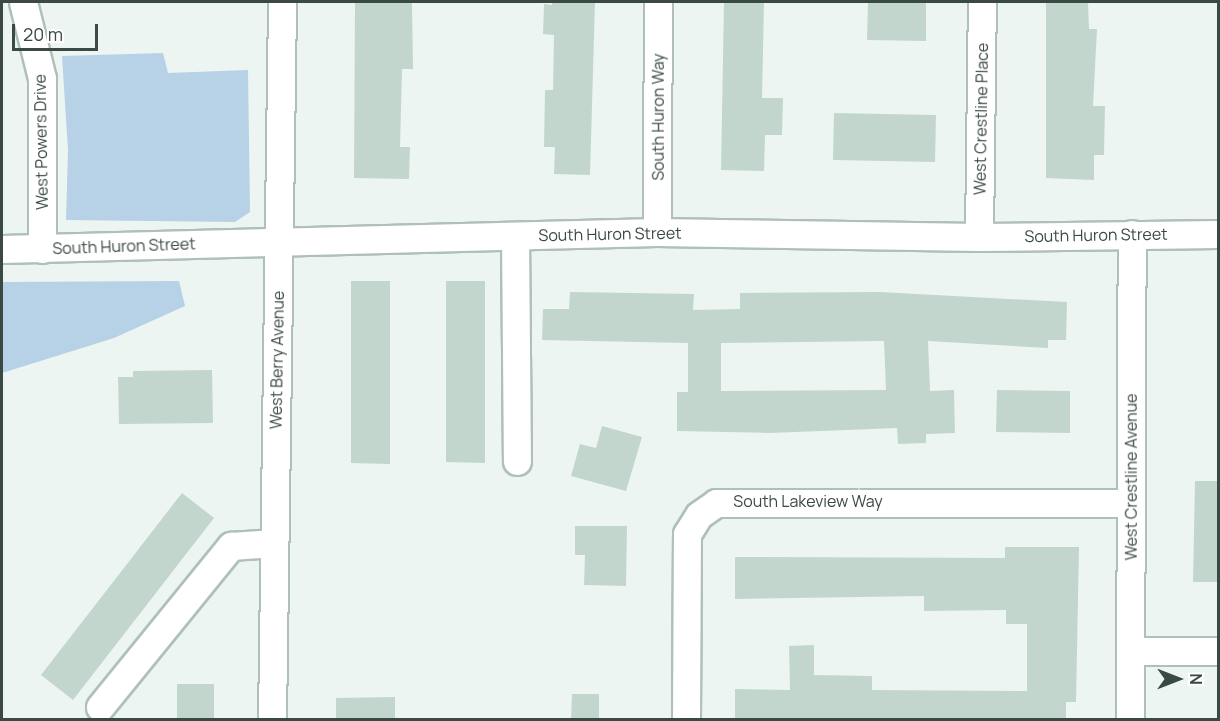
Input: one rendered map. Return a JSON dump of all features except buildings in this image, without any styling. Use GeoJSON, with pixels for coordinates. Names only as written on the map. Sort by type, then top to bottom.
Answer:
{"type":"FeatureCollection","features":[{"type":"Feature","properties":{"kind":"street","name":"West Powers Drive"},"geometry":{"type":"LineString","coordinates":[[23,2],[42,78],[42,249]]}},
{"type":"Feature","properties":{"kind":"street","name":"West Berry Avenue"},"geometry":{"type":"LineString","coordinates":[[272,720],[282,2]]}},
{"type":"Feature","properties":{"kind":"street","name":"South Huron Way"},"geometry":{"type":"LineString","coordinates":[[657,232],[658,2]]}},
{"type":"Feature","properties":{"kind":"street","name":"West Crestline Place"},"geometry":{"type":"LineString","coordinates":[[979,237],[982,2]]}},
{"type":"Feature","properties":{"kind":"street","name":"South Huron Street"},"geometry":{"type":"LineString","coordinates":[[2,249],[657,232],[979,237],[1218,234]]}},
{"type":"Feature","properties":{"kind":"street","name":"West Crestline Avenue"},"geometry":{"type":"LineString","coordinates":[[1130,720],[1132,234]]}},
{"type":"Feature","properties":{"kind":"street"},"geometry":{"type":"LineString","coordinates":[[515,236],[517,461]]}},
{"type":"Feature","properties":{"kind":"street","name":"South Lakeview Way"},"geometry":{"type":"LineString","coordinates":[[686,720],[687,534],[699,515],[716,502],[1130,503]]}},
{"type":"Feature","properties":{"kind":"street"},"geometry":{"type":"LineString","coordinates":[[100,707],[231,546],[274,543]]}},
{"type":"Feature","properties":{"kind":"street"},"geometry":{"type":"LineString","coordinates":[[1130,651],[1218,651]]}},
{"type":"Feature","properties":{"kind":"shaded area"},"geometry":{"type":"Polygon","coordinates":[[[163,53],[168,73],[248,70],[250,212],[235,222],[66,220],[68,150],[62,56],[163,53]]]}},
{"type":"Feature","properties":{"kind":"shaded area"},"geometry":{"type":"Polygon","coordinates":[[[179,281],[185,306],[114,338],[2,373],[2,282],[179,281]]]}}]}
